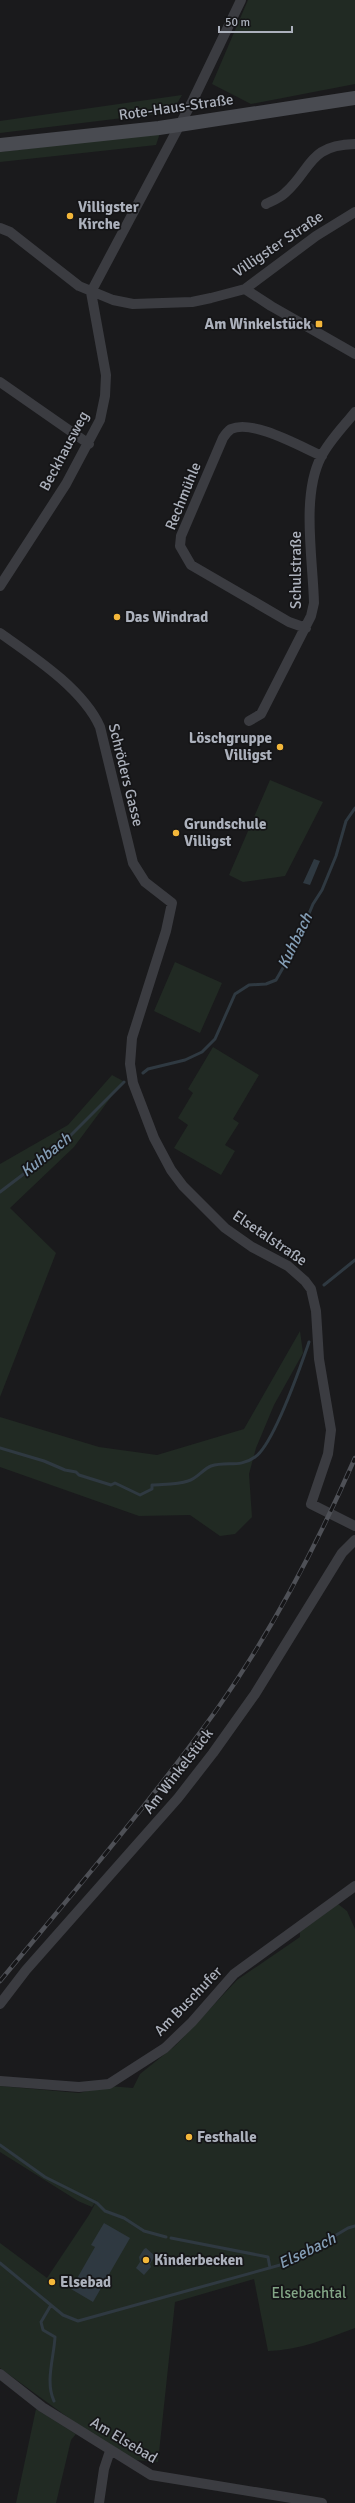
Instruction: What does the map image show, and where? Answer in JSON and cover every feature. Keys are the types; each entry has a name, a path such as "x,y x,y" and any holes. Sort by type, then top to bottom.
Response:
{"main road":[{"name":"Rote-Haus-Straße","path":"0,145 159,128 355,98"}],"street":[{"path":"91,292 193,100 241,0"},
{"path":"266,204 285,194 310,160 326,149 355,144"},
{"name":"Villigster Straße","path":"0,228 10,232 78,286 113,300 158,304 192,302 244,289 316,236 355,212"},
{"path":"244,289 355,354"},
{"name":"Beckhausweg","path":"0,586 66,484 89,444 100,420 105,396 106,375 91,292"},
{"path":"0,382 89,444"},
{"name":"Schulstraße","path":"249,721 261,714 306,628 314,603 310,507 312,486 322,456 355,412"},
{"name":"Rechmühle","path":"306,628 290,622 191,565 180,546 181,536 223,438 230,430 239,427 259,430 322,456"},
{"name":"Schröders Gasse","path":"0,633 76,694 94,714 100,728 133,863 145,882 172,903"},
{"name":"Elsetalstraße","path":"172,903 166,931 132,1038 130,1064 133,1083 154,1138 171,1170 183,1186 225,1228 252,1247 288,1266 300,1275 311,1289 316,1311 319,1359 331,1430 328,1454 314,1505 351,1524"},
{"name":"Am Winkelstück","path":"0,2004 26,1970 178,1798 213,1753 255,1694 342,1553 355,1540"},
{"name":"Am Buschufer","path":"0,2081 79,2087 108,2084 164,2048 192,2022 234,1974 355,1886"},
{"name":"Am Elsebad","path":"0,2374 42,2407 110,2451 151,2475 273,2499 322,2503"},
{"path":"99,2503 104,2469 110,2451"}],"green space":[{"path":"248,0 355,0 355,84 251,104 212,84"},
{"path":"182,95 172,112 0,133 0,121"},
{"path":"160,133 156,145 0,162 0,152"},
{"path":"270,780 323,802 285,876 243,882 229,875"},
{"path":"175,962 222,983 200,1033 154,1011"},
{"path":"213,1047 259,1075 233,1119 239,1123 225,1145 235,1151 221,1175 174,1148 188,1125 178,1118 193,1093 188,1089"},
{"path":"112,1075 123,1081 74,1147 10,1208 56,1253 0,1397 0,1164 68,1125"},
{"path":"300,1331 303,1353 274,1405 256,1448 249,1474 252,1517 235,1534 220,1536 190,1515 139,1516 0,1467 0,1417 99,1447 157,1455 244,1429"},
{"name":"Elsebachtal","path":"338,1904 347,1911 355,1929 355,2328 323,2340 291,2349 268,2351 254,2279 175,2302 158,2462 125,2459 0,2368 0,2243 47,2278 89,2215 97,2200 92,2207 78,2201 0,2152 0,2086 79,2093 109,2086 133,2088 140,2074 176,2045 237,1980 300,1937 300,1932"},
{"path":"36,2409 76,2434 71,2440 56,2503 16,2503"}],"shaded area":[{"path":"314,859 320,861 310,885 303,883"},
{"path":"104,2223 130,2238 93,2302 71,2289 95,2247 91,2245"},
{"name":"Kinderbecken","path":"146,2248 155,2256 150,2264 151,2267 144,2275 136,2268 140,2262 139,2257"}],"waterway":[{"name":"Kuhbach","path":"143,1073 148,1069 185,1060 202,1052 215,1039 235,994 249,985 266,984 276,980 296,945 313,904 322,890 336,856 346,821 355,808"},
{"name":"Kuhbach","path":"0,1192 58,1148 124,1082"},
{"path":"324,1285 355,1260"},
{"path":"0,1448 44,1461 65,1470 76,1472 79,1475 111,1485 115,1483 140,1495 152,1489 152,1485 179,1483 191,1480 211,1466 244,1462 255,1457 270,1437 286,1403 309,1342"},
{"name":"Elsebach","path":"0,2145 45,2177 97,2203 105,2211 124,2218 144,2231 166,2237"},
{"path":"0,2263 63,2315 78,2321 291,2262 348,2228 355,2226"},
{"name":"Elsebach","path":"171,2238 268,2257 270,2268"},
{"path":"51,2305 41,2322 43,2330 55,2337 50,2378 51,2394 54,2401"}],"railway":[{"path":"0,1981 137,1815 215,1712 255,1652 274,1620 325,1524 355,1458"}],"place":[{"name":"Villigster Kirche","path":"70,216"},
{"name":"Am Winkelstück","path":"319,324"},
{"name":"Das Windrad","path":"117,617"},
{"name":"Löschgruppe Villigst","path":"280,747"},
{"name":"Grundschule Villigst","path":"176,833"},
{"name":"Festhalle","path":"189,2137"},
{"name":"Kinderbecken","path":"146,2260"},
{"name":"Elsebad","path":"52,2282"}]}
